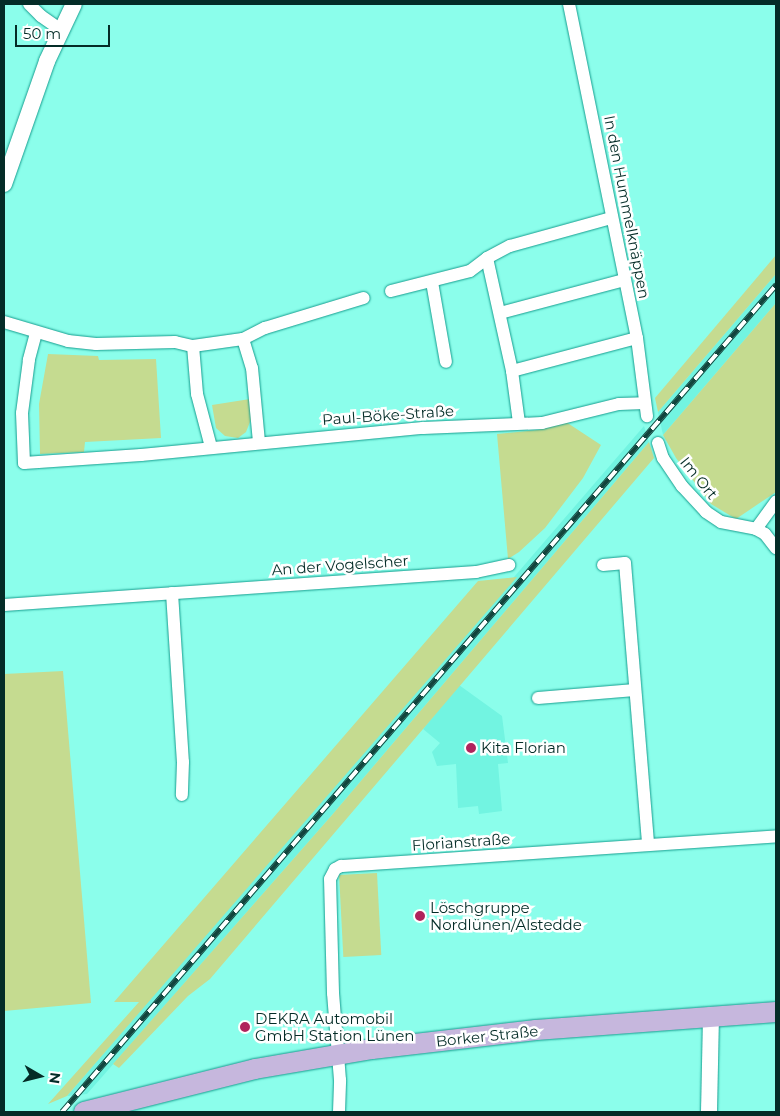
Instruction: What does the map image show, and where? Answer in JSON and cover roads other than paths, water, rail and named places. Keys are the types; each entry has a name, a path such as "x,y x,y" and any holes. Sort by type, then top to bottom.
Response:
{"main road":[{"name":"Borker Straße","path":"84,1112 255,1069 338,1054 526,1031 711,1015 776,1012"}],"street":[{"path":"29,4 41,16 61,30"},
{"path":"4,184 47,61 74,4"},
{"name":"In den Hummelknäppen","path":"570,4 611,218 637,338 647,416"},
{"path":"391,292 470,271 487,258 510,246 611,218"},
{"path":"487,258 512,372 519,423"},
{"path":"500,313 624,280"},
{"path":"432,282 446,362"},
{"path":"4,322 68,341 96,344 175,342 193,346 244,338 265,328 364,298"},
{"name":"Paul-Böke-Straße","path":"36,332 29,360 22,413 24,463 141,455 259,442 422,428 542,423 619,404 644,403"},
{"path":"244,338 252,368 259,442"},
{"path":"512,372 637,338"},
{"path":"193,346 197,394 211,447"},
{"name":"Im Ort","path":"658,443 663,458 682,486 706,512 721,522 765,534 776,548"},
{"path":"756,530 776,501"},
{"path":"603,565 624,563 648,844"},
{"name":"An der Vogelscher","path":"4,606 476,572 510,565"},
{"path":"172,593 183,752 182,795"},
{"path":"538,698 635,690"},
{"name":"Florianstraße","path":"338,1054 330,879 335,869 341,866 776,836"},
{"path":"710,1112 711,1015"},
{"path":"338,1054 339,1112"}],"railway":[{"path":"62,1112 776,285"}],"place":[{"name":"Kita Florian","path":"471,748"},
{"name":"Löschgruppe Nordlünen/Alstedde","path":"420,916"},
{"name":"DEKRA Automobil GmbH Station Lünen","path":"245,1027"}]}
